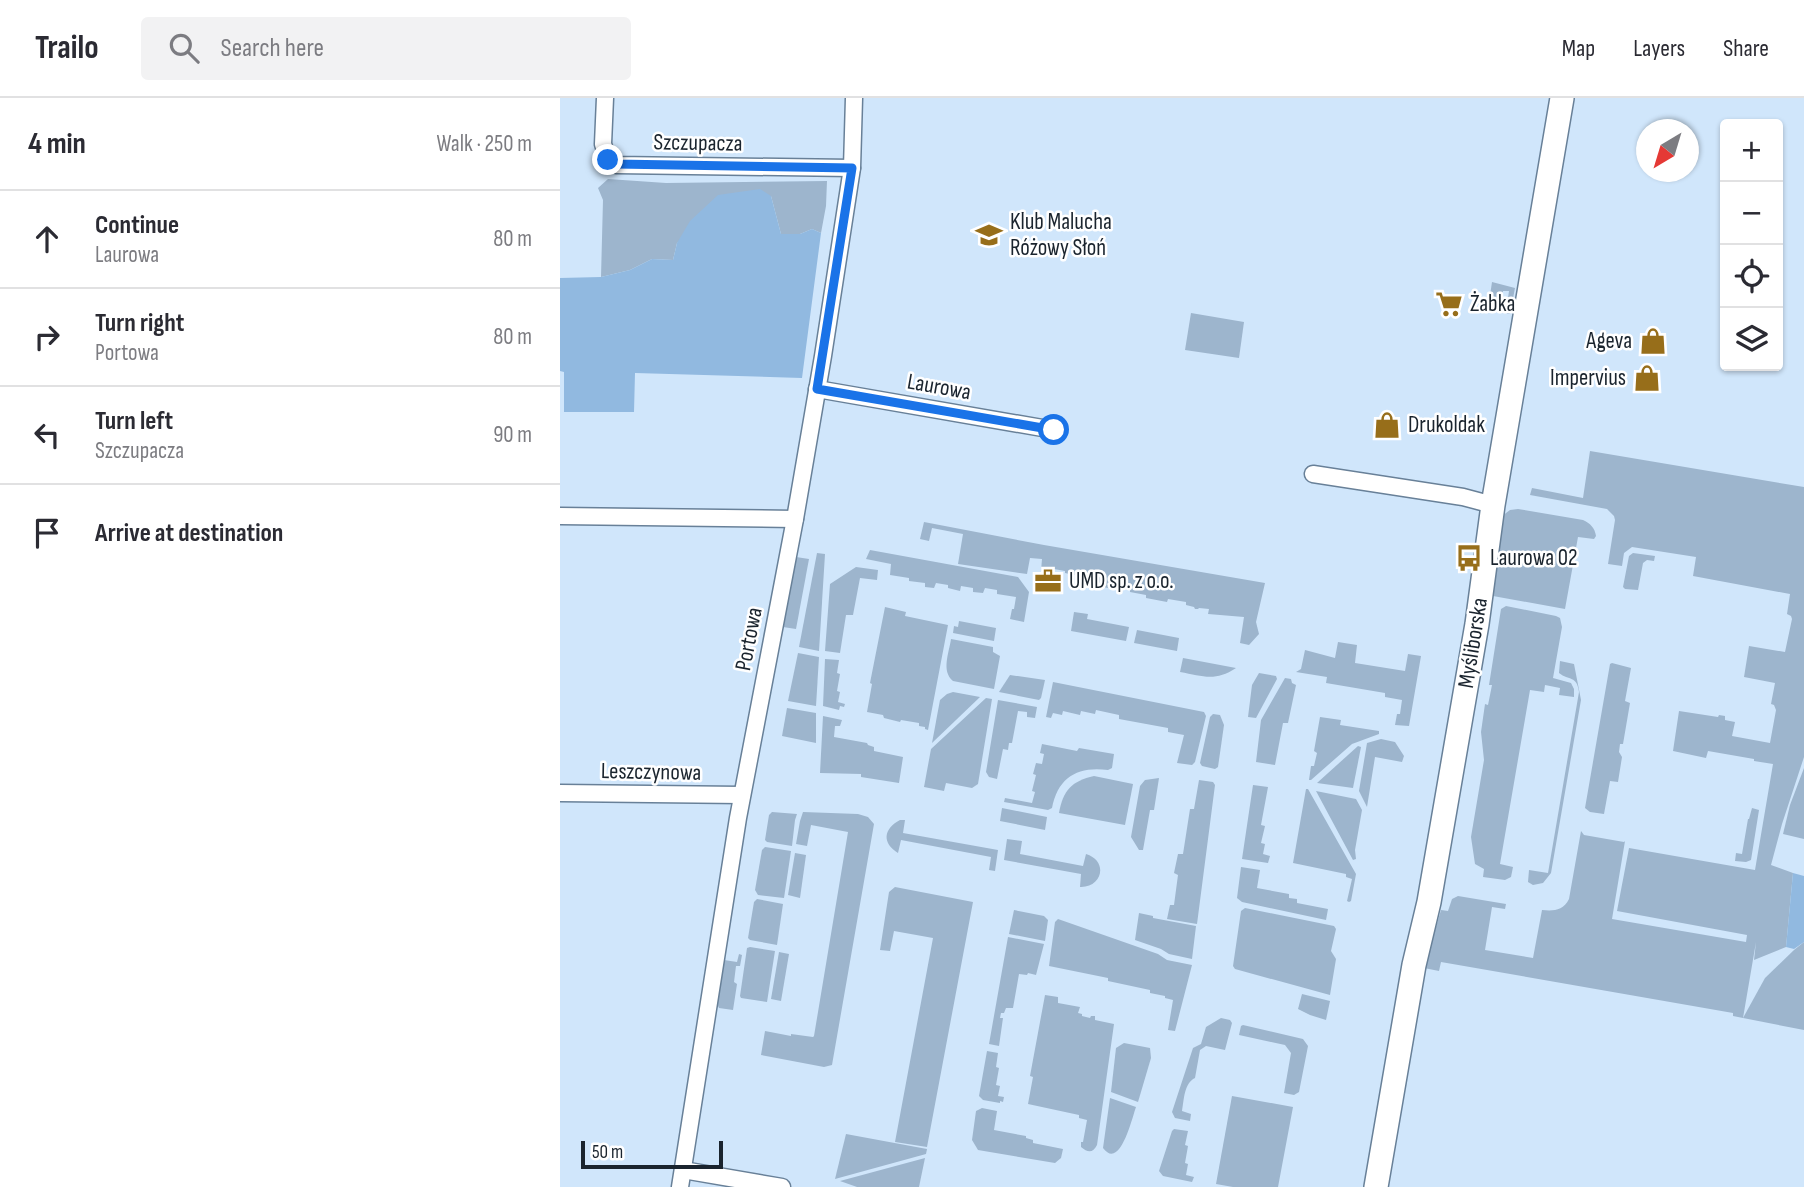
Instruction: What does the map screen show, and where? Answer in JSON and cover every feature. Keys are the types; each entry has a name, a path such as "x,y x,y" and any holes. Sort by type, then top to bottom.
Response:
{"street":[{"name":"Szczupacza","path":"605,98 603,144 608,160 616,164 852,168"},
{"name":"Portowa","path":"680,1187 742,795 817,389 852,168 854,98"},
{"name":"Myśliborska","path":"1376,1187 1474,643 1493,505 1562,98"},
{"name":"Laurowa","path":"817,389 1054,430"},
{"path":"1313,474 1493,505"},
{"path":"560,516 794,519"},
{"name":"Leszczynowa","path":"560,793 742,795"},
{"path":"683,1170 782,1187"}],"shaded area":[{"path":"608,179 666,183 827,181 821,233 812,229 800,234 781,234 771,196 677,243 673,260 652,259 630,270 601,277 603,200 598,188"},
{"path":"760,189 771,196 781,234 800,234 812,229 821,233 802,378 635,373 634,412 564,412 564,372 560,371 560,278 601,277 630,270 652,259 673,260 677,243 690,221 718,195"},
{"path":"1492,282 1515,288 1510,314 1506,313 1509,291 1503,291 1500,312 1488,309"},
{"path":"1191,313 1244,322 1239,358 1185,350"},
{"path":"1590,451 1804,487 1804,757 1771,865 1793,873 1786,947 1754,960 1756,942 1743,1018 1733,1016 1733,1013 1441,962 1439,971 1424,968 1441,910 1448,911 1452,899 1458,896 1506,904 1505,909 1492,907 1485,950 1533,958 1542,910 1561,908 1569,899 1581,831 1584,835 1625,841 1612,919 1746,942 1747,935 1617,911 1629,848 1755,870 1773,764 1708,751 1706,758 1673,751 1679,711 1725,716 1725,720 1735,722 1732,736 1770,743 1776,710 1771,704 1775,683 1744,677 1749,646 1785,652 1792,619 1787,614 1790,594 1693,576 1696,557 1632,547 1624,553 1622,566 1608,564 1615,520 1607,509 1530,495 1532,488 1583,498"},
{"path":"1510,510 1583,520 1595,531 1594,539 1578,537 1565,609 1493,596 1496,544 1502,516"},
{"path":"924,522 1265,583 1256,622 1259,634 1249,645 1240,643 1244,617 1208,614 1209,609 1195,609 1186,605 1186,602 1168,599 1167,602 1146,598 1146,595 1119,587 1118,590 1098,586 1098,582 1065,571 1041,571 1042,559 1030,558 1027,574 958,564 963,534 932,528 929,541 920,539"},
{"path":"870,550 1018,577 1029,592 1024,622 1010,619 1016,597 997,594 997,590 985,588 983,593 961,586 960,591 936,583 934,588 925,587 925,583 890,575 891,564 866,559"},
{"path":"817,553 825,554 819,651 799,647"},
{"path":"1633,553 1655,556 1654,561 1647,560 1643,563 1638,590 1623,587 1629,556"},
{"path":"796,557 809,559 796,629 783,627"},
{"path":"856,567 878,570 877,580 860,578 853,615 846,615 840,653 825,651 830,584"},
{"path":"1506,606 1560,618 1562,627 1553,678 1571,683 1574,697 1559,695 1560,688 1545,685 1544,692 1530,690 1500,864 1513,867 1511,877 1505,880 1483,877 1484,869 1475,864 1471,837 1484,760 1481,732 1485,704 1488,705 1492,685 1489,685 1501,609"},
{"path":"885,607 906,612 905,616 948,625 928,730 919,726 919,723 900,722 867,712"},
{"path":"1074,612 1088,614 1087,619 1129,627 1126,641 1071,631"},
{"path":"959,621 996,628 994,641 953,633 954,626 958,627"},
{"path":"1137,630 1179,638 1177,651 1134,643"},
{"path":"951,639 993,647 993,652 1000,656 994,689 953,681 949,677 947,662"},
{"path":"1338,642 1357,645 1355,663 1405,671 1408,654 1421,656 1409,726 1395,725 1402,700 1385,697 1385,693 1326,683 1327,677 1296,672 1301,669 1305,650 1335,658"},
{"path":"798,653 819,657 816,706 788,701"},
{"path":"1183,658 1236,668 1222,675 1209,677 1180,672"},
{"path":"825,659 839,660 838,702 845,704 844,707 840,706 839,710 823,706"},
{"path":"1560,661 1574,664 1581,700 1551,873 1543,883 1533,885 1528,882 1529,870 1548,873 1579,692 1574,681 1559,673"},
{"path":"1612,663 1631,668 1625,701 1630,703 1623,744 1620,744 1619,752 1622,757 1618,782 1610,781 1604,814 1590,812 1585,808"},
{"path":"1259,673 1276,676 1277,679 1256,718 1248,717 1252,685"},
{"path":"1010,675 1045,680 1041,698 1039,700 999,692"},
{"path":"1285,678 1291,679 1296,685 1288,723 1283,723 1275,765 1256,762 1261,720"},
{"path":"1053,682 1204,712 1206,716 1195,762 1192,765 1177,763 1184,735 1168,732 1168,728 1119,719 1119,715 1096,710 1095,714 1081,711 1080,715 1063,711 1062,715 1053,713 1051,718 1046,717"},
{"path":"953,692 980,697 932,743 940,700"},
{"path":"986,698 992,699 978,784 972,788 946,783 944,791 924,787 931,749"},
{"path":"998,700 1037,707 1035,718 1027,717 1027,712 1018,711 1012,743 1009,743 1008,750 1003,749 997,779 989,777 986,772"},
{"path":"787,708 816,713 816,743 782,736"},
{"path":"1213,714 1220,715 1224,725 1218,767 1215,769 1200,763 1210,717"},
{"path":"823,716 842,720 840,726 835,726 834,737 867,743 874,747 874,751 903,757 899,783 861,777 861,774 820,773"},
{"path":"1320,717 1341,720 1340,725 1379,731 1379,734 1352,744 1309,780 1317,753 1314,751"},
{"path":"1381,739 1395,742 1404,756 1402,762 1375,757 1367,807 1359,791 1367,743"},
{"path":"1042,744 1077,751 1079,748 1114,754 1112,768 1087,770 1071,776 1059,788 1052,808 1048,810 1004,802 1005,798 1032,803 1036,775 1033,774 1036,763 1042,764"},
{"path":"1358,746 1361,747 1353,788 1317,783"},
{"path":"1804,768 1804,839 1783,834 1790,805"},
{"path":"1094,776 1133,784 1125,825 1059,813 1063,798 1070,788"},
{"path":"1159,778 1143,850 1139,850 1131,837 1140,786 1145,780"},
{"path":"1199,780 1213,782 1215,785 1197,924 1167,919 1170,905 1174,905 1178,875 1174,873 1178,854 1183,854 1190,809 1194,809"},
{"path":"1253,785 1268,787 1261,825 1265,826 1261,843 1265,844 1263,854 1270,856 1268,863 1242,859"},
{"path":"1306,789 1356,874 1349,902 1347,901 1352,879 1346,877 1346,874 1293,863"},
{"path":"1316,791 1356,799 1362,810 1356,859 1353,860"},
{"path":"1002,808 1047,817 1045,830 1000,821"},
{"path":"1752,808 1759,810 1751,860 1735,861 1736,853 1742,854"},
{"path":"772,812 797,814 792,846 765,840 769,815"},
{"path":"803,812 858,814 868,817 874,824 832,1065 824,1067 761,1055 765,1031 791,1036 814,1036 848,832 811,825 807,846 796,844"},
{"path":"900,820 905,820 903,833 998,850 995,871 989,870 991,857 901,840 898,853 889,845 887,836 890,828"},
{"path":"1007,839 1022,841 1020,854 1083,866 1086,854 1093,857 1100,868 1098,879 1088,886 1080,887 1081,874 1004,860"},
{"path":"765,847 791,851 784,898 758,895 755,890 762,850"},
{"path":"795,853 806,855 800,898 788,895"},
{"path":"1241,867 1260,870 1257,888 1289,894 1289,898 1297,899 1297,903 1328,909 1326,920 1242,902 1237,898"},
{"path":"1793,873 1804,876 1804,942 1794,949 1786,947"},
{"path":"895,887 973,902 927,1147 895,1142 933,938 894,931 890,951 880,950 889,892"},
{"path":"757,899 783,904 777,945 748,938 754,902"},
{"path":"1245,908 1334,926 1336,929 1331,951 1336,959 1330,995 1235,969 1233,966 1241,911"},
{"path":"1014,910 1044,916 1048,920 1045,941 1009,934"},
{"path":"1139,913 1196,926 1192,959 1169,954 1135,940"},
{"path":"1058,919 1158,954 1167,960 1192,965 1175,1031 1168,1030 1173,1000 1150,993 1150,990 1108,981 1108,978 1049,966 1055,922"},
{"path":"1008,937 1044,944 1036,975 1019,974 1013,1008 1006,1008 1004,1013 1001,1013 1000,1018 1003,1018 999,1046 989,1044"},
{"path":"1804,942 1804,1030 1743,1018 1765,978"},
{"path":"747,948 775,951 767,1002 740,996"},
{"path":"779,952 789,954 781,1001 771,999"},
{"path":"739,954 742,955 740,966 736,966 734,982 737,984 733,1010 719,1008 717,1004 724,960 737,962"},
{"path":"1302,994 1330,1001 1326,1020 1298,1009"},
{"path":"1045,995 1058,997 1058,1003 1080,1007 1078,1013 1082,1016 1095,1016 1095,1020 1114,1024 1097,1145 1092,1151 1081,1147 1087,1120 1079,1118 1079,1115 1028,1104 1033,1077 1030,1076"},
{"path":"1221,1018 1232,1023 1225,1050 1206,1046 1200,1050 1195,1078 1187,1088 1182,1111 1191,1114 1190,1121 1175,1118 1172,1112 1193,1048 1201,1044 1206,1027"},
{"path":"1243,1025 1303,1039 1308,1046 1299,1092 1294,1095 1284,1093 1291,1053 1285,1045 1239,1035"},
{"path":"1124,1043 1150,1048 1151,1058 1138,1102 1111,1092 1116,1048"},
{"path":"987,1051 998,1053 996,1085 1000,1086 998,1096 1004,1097 1000,1103 983,1100 979,1096"},
{"path":"1232,1096 1293,1107 1278,1187 1233,1187 1216,1184"},
{"path":"1110,1098 1136,1107 1124,1140 1115,1153 1109,1153 1103,1148"},
{"path":"982,1108 997,1111 994,1130 1026,1136 1033,1140 1033,1143 1063,1149 1061,1158 1055,1163 978,1150 972,1140 976,1111"},
{"path":"1174,1129 1188,1131 1185,1163 1188,1164 1186,1175 1194,1177 1192,1182 1163,1176 1159,1171"},
{"path":"846,1134 927,1149 926,1154 835,1179"},
{"path":"925,1158 919,1187 857,1187 840,1181"}],"place":[{"name":"Klub Malucha Różowy Słoń","path":"989,235"},
{"name":"Żabka","path":"1449,304"},
{"name":"Ageva","path":"1653,341"},
{"name":"Impervius","path":"1647,378"},
{"name":"Drukoldak","path":"1387,425"},
{"name":"Laurowa 02","path":"1469,558"},
{"name":"UMD sp. z o.o.","path":"1048,581"}],"route":[{"path":"608,160 616,164 852,168 817,389 1054,430"}]}
